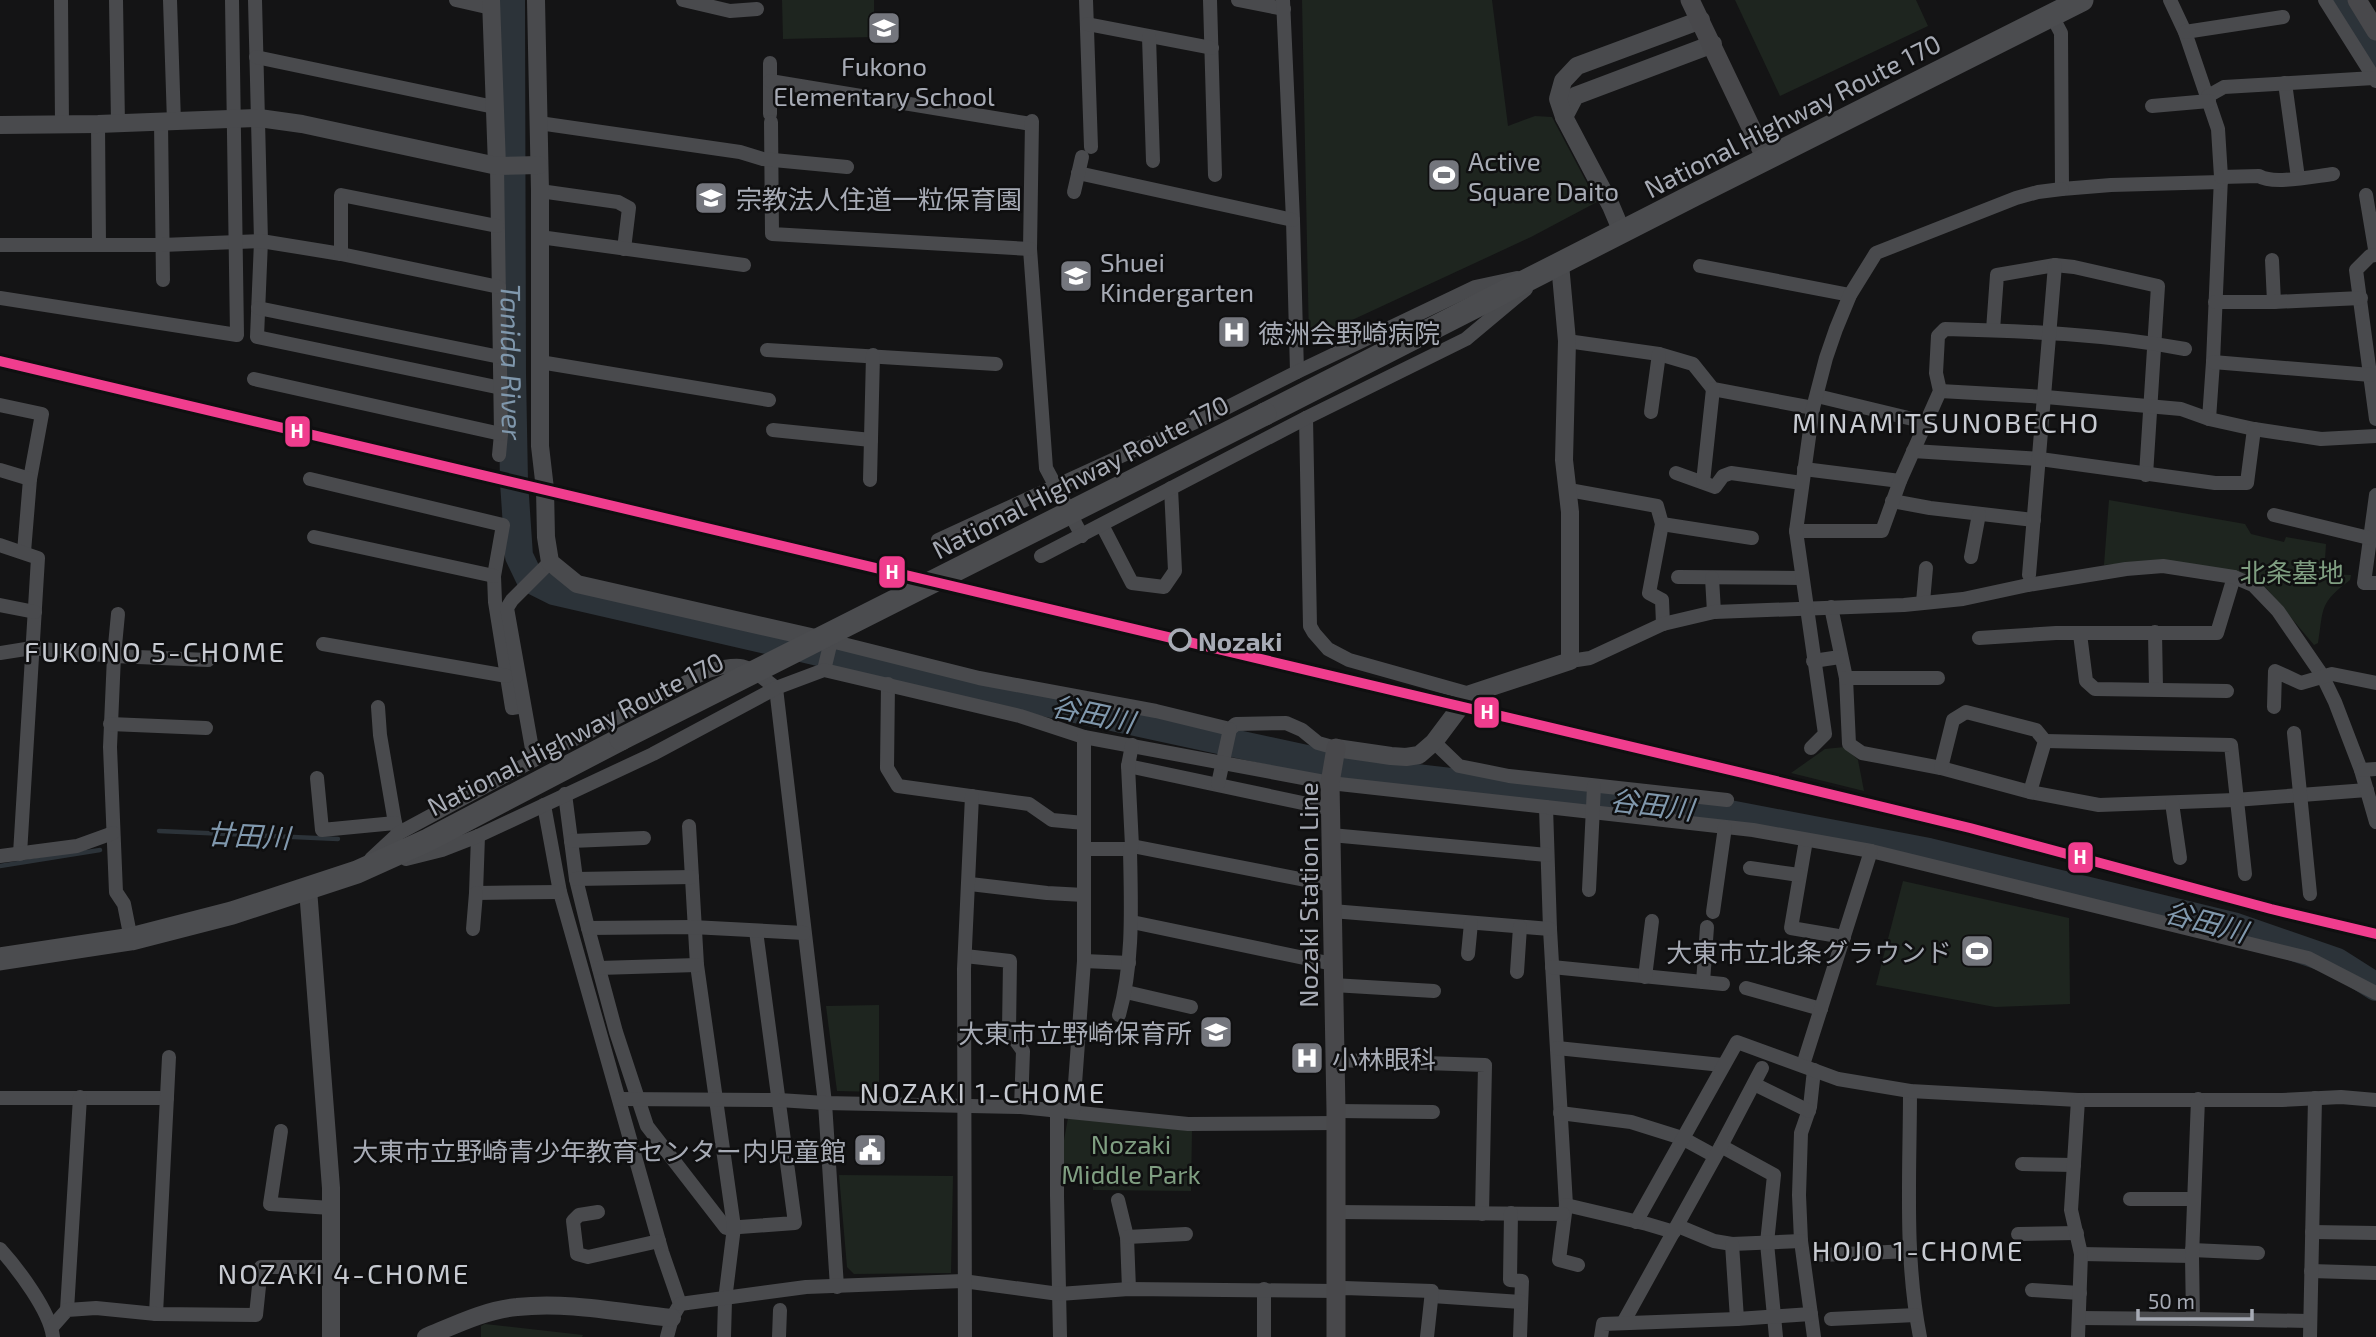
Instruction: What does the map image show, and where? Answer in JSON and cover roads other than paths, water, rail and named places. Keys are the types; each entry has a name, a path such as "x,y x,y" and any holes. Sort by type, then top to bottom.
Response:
{"highway":[{"name":"National Highway Route 170","path":"0,959 131,939 232,913 358,872 428,840 621,739 2067,6"}],"main road":[{"path":"1690,0 1766,159"},
{"path":"2357,0 2376,32"},
{"name":"Nozaki Station Line","path":"1336,752 1331,780 1336,1337"}],"street":[{"path":"61,0 62,124"},
{"path":"116,0 118,124"},
{"path":"163,279 170,0"},
{"path":"0,298 237,335 232,0"},
{"path":"255,0 261,241 257,337 501,388"},
{"path":"456,0 491,4 501,388 499,455"},
{"path":"536,0 540,191 540,446 550,562 577,584 831,641 979,678 1156,711 1230,732"},
{"path":"683,0 730,10 757,9"},
{"path":"1074,192 1086,152 1086,0"},
{"path":"1210,0 1215,175"},
{"path":"1238,0 1283,5 1297,372"},
{"path":"2170,0 2185,32 2218,129 2221,179 2209,419"},
{"path":"2325,0 2375,80"},
{"path":"2062,189 2061,33 2067,6"},
{"path":"2185,32 2283,17"},
{"path":"1622,232 1564,117 1558,99 1563,80 1577,66 1701,20"},
{"path":"1087,24 1212,48"},
{"path":"1149,37 1153,161"},
{"path":"1564,117 1575,96 1713,44"},
{"path":"256,57 494,107"},
{"path":"770,63 770,118 764,158 772,234 1030,249"},
{"path":"2152,106 2208,98 2224,87 2375,80"},
{"path":"770,81 1031,122 1030,249 1046,468 1082,536"},
{"path":"2285,83 2298,178"},
{"path":"0,125 118,124 259,118 497,166 538,165"},
{"path":"539,123 740,152 764,158 847,167"},
{"path":"98,124 99,245"},
{"path":"1079,173 1293,220"},
{"path":"1811,748 1825,734 1796,531 1803,476 1815,402 1826,358 1850,295 1876,253 2038,192 2111,185 2259,176 2264,179 2298,178 2333,174"},
{"path":"540,191 618,202 629,208 624,249"},
{"path":"341,254 341,195 497,226"},
{"path":"2366,195 2376,255 2370,256 2356,270 2372,346 2371,375 2376,419"},
{"path":"540,237 744,265"},
{"path":"0,245 163,245 261,241 341,254 499,287"},
{"path":"2272,260 2274,302"},
{"path":"1700,265 1850,295"},
{"path":"1993,330 1997,275 2055,265 2158,286 2146,474"},
{"path":"2029,575 2055,265"},
{"path":"938,540 1227,408 1475,287 1555,267"},
{"path":"1555,267 1567,341 1564,460 1569,490 1570,661"},
{"path":"1041,556 1306,418 1466,339 1555,267"},
{"path":"2216,302 2361,298"},
{"path":"258,308 500,357"},
{"path":"1796,531 1882,531 1900,481 1940,391 1936,373 1938,336 1945,329 2050,332 2185,349"},
{"path":"1567,341 1659,354 1693,364 1713,388 1815,402 1925,422"},
{"path":"767,350 996,364"},
{"path":"1651,412 1659,354"},
{"path":"870,480 873,355"},
{"path":"540,362 769,400"},
{"path":"2213,362 2371,375"},
{"path":"254,379 501,434"},
{"path":"1703,482 1713,388"},
{"path":"1940,391 2181,409 2209,419 2254,429 2320,439 2376,436"},
{"path":"0,405 42,414 30,479 24,552"},
{"path":"1306,418 1310,626 1328,649 1349,660 1470,694 1570,661 1590,658 1663,624 1714,612 1963,599 2028,585 2126,569 2164,566 2234,577 2253,585 2278,611 2322,675 2361,770 2376,822"},
{"path":"1913,451 2040,459 2216,484 2247,483 2254,429"},
{"path":"773,430 871,440"},
{"path":"0,470 30,479"},
{"path":"1676,473 1715,487 1723,476 1731,473 1900,481"},
{"path":"310,479 503,525 494,576 495,602 512,708 524,706"},
{"path":"1102,525 1132,583 1164,587 1175,571 1171,488"},
{"path":"1569,490 1657,506 1662,523 1648,593 1662,600 1663,624"},
{"path":"2376,495 2364,583 2376,583"},
{"path":"1892,501 2034,520"},
{"path":"1971,557 1979,514"},
{"path":"2274,515 2369,538"},
{"path":"1662,523 1752,538"},
{"path":"314,537 494,576"},
{"path":"0,545 38,558 20,854"},
{"path":"534,760 507,608 550,562"},
{"path":"1923,602 1926,568"},
{"path":"1678,577 1801,578"},
{"path":"1979,638 2056,633 2217,633 2234,577"},
{"path":"1712,578 1714,612"},
{"path":"0,605 35,612"},
{"path":"1831,607 1846,678 1849,744 1862,753 1941,768 2030,792 2099,806 2235,800 2367,790"},
{"path":"118,614 110,724 113,833 116,892 124,905 131,939"},
{"path":"2155,632 2156,688"},
{"path":"2080,634 2086,681 2095,689 2227,691"},
{"path":"824,670 831,641"},
{"path":"323,645 507,676"},
{"path":"0,653 32,648 114,656 208,660"},
{"path":"1813,661 1840,657"},
{"path":"358,872 397,828 708,671 731,665 748,668 776,688 825,1103 836,1287"},
{"path":"358,872 442,850 478,836 653,754 776,688 824,670 1020,716 1084,737 1224,757 1331,780 1724,827 1871,851 2308,958 2376,993"},
{"path":"2274,707 2275,671 2301,683 2332,674 2376,683"},
{"path":"1846,678 1938,678"},
{"path":"888,684 887,768 898,786 1029,804 1052,820 1062,823 1084,822"},
{"path":"1218,784 1230,732 1236,724 1286,723 1336,752 1406,757 1419,755 1434,742 1470,694"},
{"path":"378,707 380,734 397,828"},
{"path":"1941,768 1953,720 1966,712 2036,730 2045,741 2231,745 2245,874"},
{"path":"110,724 206,728"},
{"path":"2294,733 2310,894"},
{"path":"1073,1111 1084,961 1084,737"},
{"path":"2030,792 2045,741"},
{"path":"1434,742 1459,766 1509,776 1727,800"},
{"path":"1119,1015 1126,992 1132,922 1128,766 1132,745"},
{"path":"1128,766 1331,808"},
{"path":"2361,770 2376,769"},
{"path":"317,778 322,830 397,828"},
{"path":"1589,890 1594,786"},
{"path":"565,794 576,879 588,928 647,1126 726,1227 795,1223 756,931"},
{"path":"965,1337 965,956 972,796"},
{"path":"2172,803 2180,858"},
{"path":"544,805 560,892 620,1099 676,1311 667,1337"},
{"path":"1546,807 1549,929 1565,1209 1559,1260 1578,1265"},
{"path":"689,826 697,965 734,1227 725,1300 724,1337"},
{"path":"1713,912 1724,827"},
{"path":"0,856 77,846 113,833"},
{"path":"1331,835 1548,855"},
{"path":"473,929 478,836"},
{"path":"571,841 644,838"},
{"path":"1805,846 1791,928 1844,937"},
{"path":"1084,849 1131,848 1331,885"},
{"path":"1814,1337 1801,1241 1799,1195 1801,1133 1809,1111 1808,1068 1821,1009 1871,851"},
{"path":"1749,868 1799,875"},
{"path":"576,879 692,877"},
{"path":"970,884 1084,895"},
{"path":"308,889 331,1208 331,1337"},
{"path":"476,893 560,892"},
{"path":"1332,911 1549,929"},
{"path":"1646,977 1651,921"},
{"path":"1132,922 1333,964"},
{"path":"1468,954 1471,923"},
{"path":"1517,972 1520,927"},
{"path":"1703,982 1707,927"},
{"path":"588,928 695,928 804,933"},
{"path":"965,956 1010,961 1009,1031 1023,1051 1021,1107"},
{"path":"1084,961 1129,963"},
{"path":"599,968 697,965"},
{"path":"1552,967 1723,984"},
{"path":"1333,985 1434,991"},
{"path":"1746,988 1821,1009"},
{"path":"1126,992 1191,1007"},
{"path":"1636,1222 1737,1042 1838,1079 1910,1091 2078,1100 2341,1097 2376,1100"},
{"path":"1557,1048 1722,1065"},
{"path":"156,1314 169,1057"},
{"path":"1335,1060 1485,1065 1482,1214"},
{"path":"1623,1323 1762,1068"},
{"path":"1754,1084 1809,1111"},
{"path":"1910,1091 1910,1251 1920,1337"},
{"path":"52,1332 67,1310 80,1097"},
{"path":"0,1098 167,1098"},
{"path":"2310,1337 2315,1098"},
{"path":"620,1099 779,1100 1021,1107 1188,1124 1433,1112"},
{"path":"2193,1319 2192,1253 2198,1099"},
{"path":"2078,1100 2071,1210 2081,1254 2078,1337"},
{"path":"1057,1110 1060,1337"},
{"path":"1560,1114 1631,1122 1718,1151 1774,1175 1767,1243 1776,1337"},
{"path":"281,1130 270,1204 331,1208"},
{"path":"2022,1164 2074,1165"},
{"path":"2130,1199 2194,1199"},
{"path":"1118,1200 1128,1237 1129,1289"},
{"path":"1336,1212 1482,1214 1565,1209 1676,1229 1732,1244 1801,1241"},
{"path":"598,1212 579,1215 573,1221 577,1254 588,1257 659,1241"},
{"path":"1511,1213 1510,1280 1522,1281 1520,1337"},
{"path":"2312,1232 2376,1233"},
{"path":"2018,1234 2077,1233"},
{"path":"1128,1237 1186,1234"},
{"path":"1732,1244 1737,1319"},
{"path":"0,1250 46,1312 52,1332"},
{"path":"1822,1255 1910,1251"},
{"path":"2081,1254 2258,1253"},
{"path":"67,1310 96,1308 156,1314 256,1315 261,1267 332,1267"},
{"path":"2311,1271 2376,1273"},
{"path":"440,1335 473,1317 517,1307 565,1306 676,1311 807,1287 963,1281 1059,1294 1129,1289 1336,1291 1344,1288 1432,1291 1427,1337"},
{"path":"1264,1289 1265,1337"},
{"path":"2032,1290 2080,1293"},
{"path":"1432,1296 1521,1302"},
{"path":"779,1337 780,1310"},
{"path":"1601,1337 1603,1324 1811,1314"},
{"path":"1831,1319 1916,1315"},
{"path":"2079,1318 2309,1321"}],"waterway":[{"name":"谷田川","path":"511,0 514,482 519,556 530,579 554,591 914,674 1348,768 1724,813 1929,852 2233,926 2337,962 2376,987"},
{"path":"2340,0 2376,60"},
{"name":"廿田川","path":"159,831 338,839"},
{"name":"廿田川","path":"0,866 100,850"}],"place":[{"name":"Fukono Elementary School","path":"884,28"},
{"name":"Active Square Daito","path":"1444,175"},
{"name":"宗教法人住道一粒保育園","path":"711,198"},
{"name":"Shuei Kindergarten","path":"1076,276"},
{"name":"徳洲会野崎病院","path":"1234,332"},
{"name":"Nozaki","path":"1180,640"},
{"name":"大東市立北条グラウンド","path":"1977,951"},
{"name":"大東市立野崎保育所","path":"1216,1032"},
{"name":"小林眼科","path":"1307,1058"},
{"name":"大東市立野崎青少年教育センター内児童館","path":"870,1150"}],"district":[{"name":"MINAMITSUNOBECHO","path":"1946,422"},
{"name":"FUKONO 5-CHOME","path":"155,651"},
{"name":"NOZAKI 1-CHOME","path":"983,1092"},
{"name":"HOJO 1-CHOME","path":"1918,1250"},
{"name":"NOZAKI 4-CHOME","path":"344,1273"}],"water label":[{"name":"Tanida River","path":"513,363"}],"park label":[{"name":"北条墓地","path":"2292,571"},
{"name":"Nozaki Middle Park","path":"1131,1158"}]}
